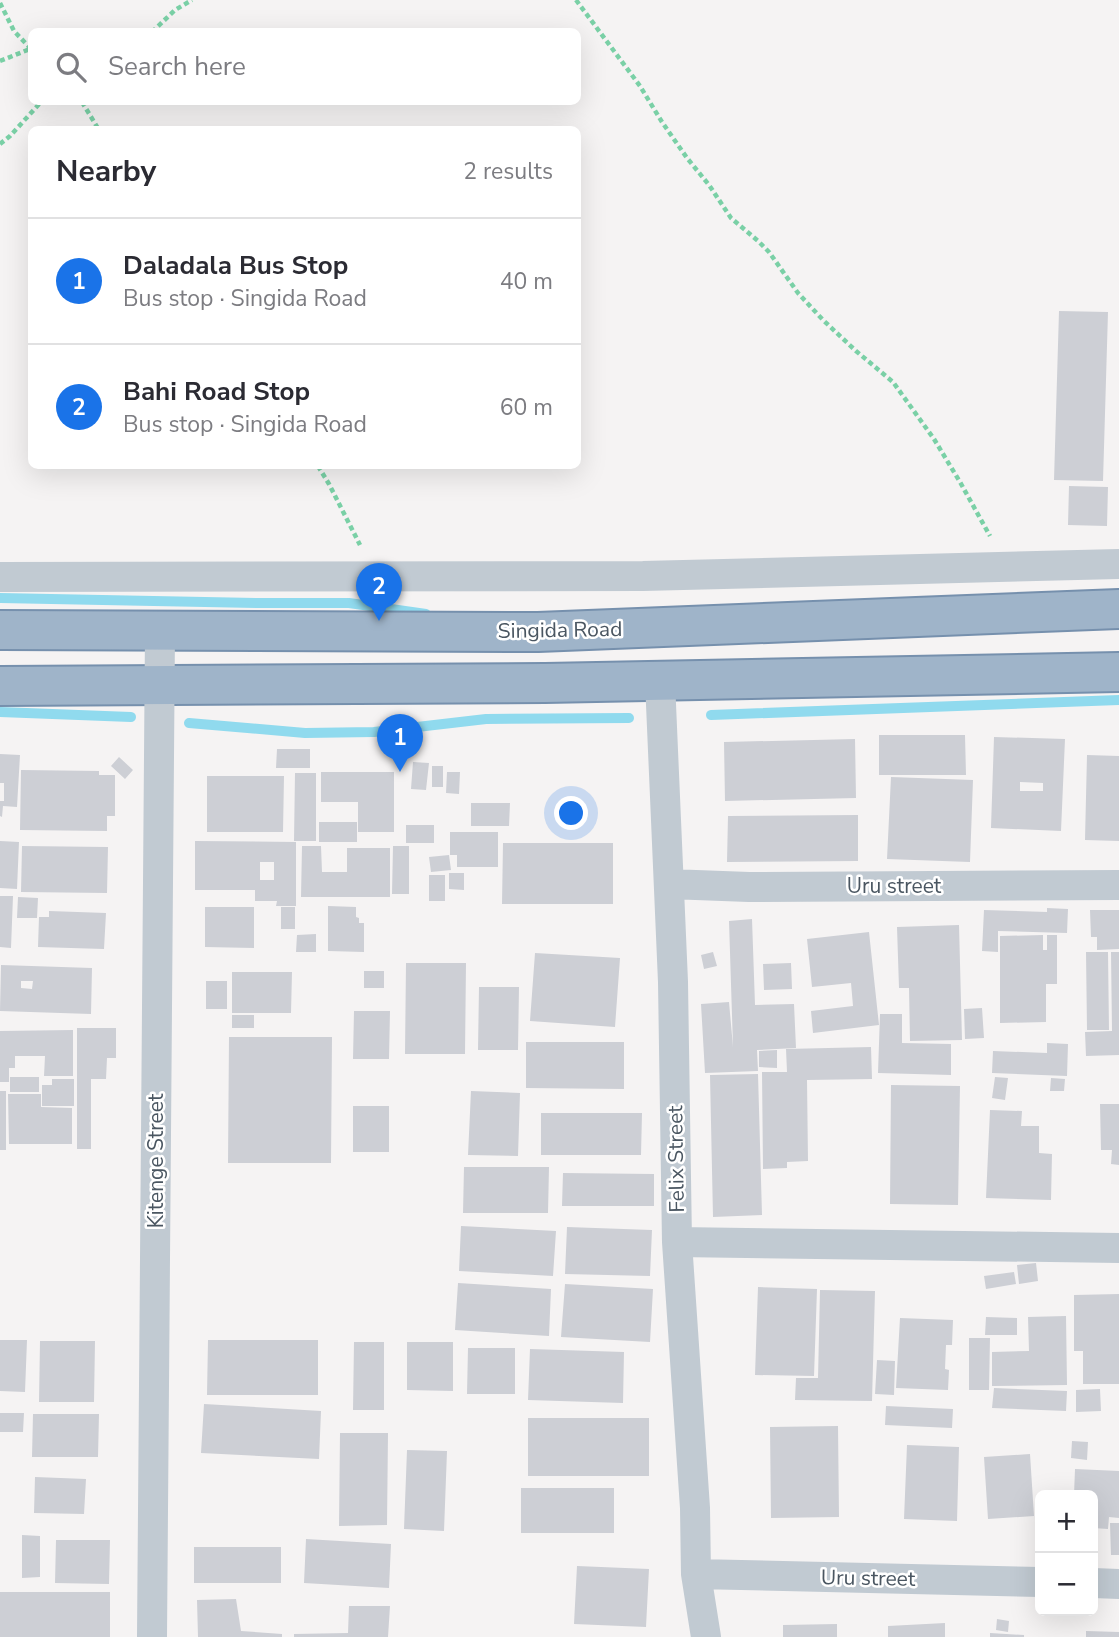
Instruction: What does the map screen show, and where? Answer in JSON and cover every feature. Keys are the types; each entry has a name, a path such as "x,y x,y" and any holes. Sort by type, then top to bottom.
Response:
{"highway":[{"name":"Singida Road","path":"0,630 538,632 1119,609"},
{"path":"0,686 531,683 1119,672"}],"street":[{"path":"0,576 643,576 1119,564"},
{"name":"Kitenge Street","path":"152,1637 160,631"},
{"name":"Felix Street","path":"660,681 673,982 677,1242 695,1508 696,1574 706,1637"},
{"name":"Uru street","path":"669,884 749,887 1119,885"},
{"path":"677,1242 1119,1248"},
{"name":"Uru street","path":"696,1574 1035,1582"},
{"path":"1098,1583 1119,1584"}],"path":[{"path":"156,28 175,10 192,0"},
{"path":"576,0 640,86 662,122 731,218 769,252 798,293 823,320 893,382 908,401 960,482 1006,566"},
{"path":"0,3 14,31 28,46"},
{"path":"0,61 28,50"},
{"path":"0,144 38,105"},
{"path":"84,105 97,126"},
{"path":"320,469 376,577"}],"building":[{"path":"1059,311 1108,312 1103,481 1054,480"},
{"path":"1069,486 1108,487 1107,526 1068,525"},
{"path":"879,735 965,735 966,775 879,775"},
{"path":"994,737 1065,739 1061,831 991,828","holes":["1020,782 1043,783 1043,791 1020,791"]},
{"path":"855,739 856,798 725,801 724,742"},
{"path":"277,749 310,749 310,768 276,768"},
{"path":"0,754 20,755 17,807 3,806 2,817 0,801 4,801 4,783 0,783"},
{"path":"1087,755 1119,756 1119,841 1085,840"},
{"path":"119,757 133,770 125,779 111,766"},
{"path":"413,762 429,763 426,790 411,789"},
{"path":"432,766 443,766 443,787 432,787"},
{"path":"21,770 99,771 99,775 115,775 115,816 107,816 107,831 20,830"},
{"path":"321,772 394,772 394,832 358,832 358,802 321,802"},
{"path":"447,772 460,772 459,794 446,793"},
{"path":"295,773 316,773 316,841 294,841"},
{"path":"207,776 284,776 283,832 207,832"},
{"path":"891,777 973,780 970,862 887,859"},
{"path":"471,803 510,803 509,826 471,826"},
{"path":"858,815 858,861 727,862 728,816"},
{"path":"319,822 357,822 357,842 319,842"},
{"path":"406,825 434,825 434,843 406,843"},
{"path":"450,832 498,832 498,867 457,867 457,855 450,855"},
{"path":"0,841 19,842 17,889 0,888"},
{"path":"195,841 296,842 296,906 276,906 277,901 255,901 255,890 195,890","holes":["260,862 274,862 274,880 260,880"]},
{"path":"503,843 613,843 613,904 502,904"},
{"path":"22,846 108,847 107,893 21,892"},
{"path":"302,846 321,846 322,872 347,872 347,848 390,848 390,897 301,897"},
{"path":"393,846 409,846 409,894 392,894"},
{"path":"449,855 451,870 431,872 429,857"},
{"path":"449,873 464,873 464,890 449,889"},
{"path":"429,875 445,875 445,901 429,901"},
{"path":"0,896 13,896 11,948 0,947"},
{"path":"18,897 38,898 37,918 17,918"},
{"path":"328,906 356,907 359,923 364,923 364,952 328,951"},
{"path":"205,907 254,907 254,948 205,947"},
{"path":"281,907 295,907 295,929 281,929"},
{"path":"1047,908 1068,909 1067,933 998,931 998,952 982,951 984,910 1047,912"},
{"path":"1090,910 1119,910 1119,949 1097,950 1097,937 1091,937"},
{"path":"49,911 106,913 104,949 38,947 39,917 49,917"},
{"path":"752,919 755,1005 794,1004 796,1048 757,1050 758,1071 705,1073 701,1004 729,1002 733,1047 729,921"},
{"path":"959,925 962,1040 910,1041 909,988 899,988 897,927"},
{"path":"869,932 879,1025 813,1033 811,1011 853,1006 851,983 812,987 807,939"},
{"path":"316,934 316,952 296,952 297,935"},
{"path":"1043,935 1043,950 1047,950 1047,935 1057,935 1057,984 1046,984 1046,1022 1000,1023 1000,936"},
{"path":"713,952 717,966 704,969 701,955"},
{"path":"1086,952 1108,952 1109,1030 1087,1030"},
{"path":"1111,952 1119,952 1119,1055 1086,1056 1085,1032 1112,1031"},
{"path":"535,953 620,958 615,1027 530,1021"},
{"path":"406,963 466,963 465,1054 405,1054"},
{"path":"791,963 792,989 764,990 763,964"},
{"path":"1,965 92,968 91,1014 0,1011","holes":["21,981 33,981 32,989 21,988"]},
{"path":"364,971 384,971 384,988 364,988"},
{"path":"232,972 292,972 291,1013 232,1013"},
{"path":"206,981 227,981 227,1009 206,1009"},
{"path":"479,987 519,987 518,1050 478,1050"},
{"path":"982,1008 984,1038 965,1039 964,1009"},
{"path":"354,1011 390,1011 389,1059 353,1059"},
{"path":"880,1014 902,1014 902,1043 951,1044 951,1075 878,1073"},
{"path":"232,1015 254,1015 254,1028 232,1028"},
{"path":"77,1028 116,1028 116,1058 107,1058 106,1079 91,1079 91,1149 77,1149"},
{"path":"73,1030 73,1076 44,1076 45,1056 15,1056 15,1068 9,1068 9,1082 0,1082 0,1031"},
{"path":"229,1037 332,1037 331,1163 228,1163"},
{"path":"526,1042 624,1042 624,1089 526,1088"},
{"path":"1047,1043 1068,1044 1067,1076 992,1073 993,1051 1047,1053"},
{"path":"871,1047 872,1079 807,1080 808,1161 787,1162 787,1168 763,1169 762,1072 787,1072 786,1049"},
{"path":"777,1050 777,1068 759,1067 759,1051"},
{"path":"758,1074 762,1215 713,1217 710,1075"},
{"path":"10,1077 39,1077 39,1092 10,1092"},
{"path":"995,1077 1008,1078 1005,1100 992,1098"},
{"path":"1051,1078 1065,1079 1064,1091 1050,1091"},
{"path":"52,1079 74,1079 74,1106 42,1106 42,1085 52,1085"},
{"path":"891,1085 960,1086 958,1205 890,1204"},
{"path":"0,1091 6,1091 6,1150 0,1150"},
{"path":"471,1091 520,1093 518,1156 468,1155"},
{"path":"8,1094 41,1094 41,1107 72,1108 72,1144 9,1144"},
{"path":"1100,1104 1119,1104 1119,1165 1111,1164 1112,1150 1101,1150"},
{"path":"353,1106 389,1106 389,1152 353,1152"},
{"path":"990,1110 1022,1111 1021,1126 1039,1126 1039,1153 1052,1154 1051,1200 986,1198"},
{"path":"541,1113 642,1113 641,1155 541,1155"},
{"path":"464,1167 549,1167 548,1213 463,1213"},
{"path":"563,1173 654,1174 654,1206 562,1206"},
{"path":"461,1226 556,1231 553,1276 459,1271"},
{"path":"567,1227 652,1230 650,1276 565,1274"},
{"path":"1036,1263 1038,1281 1019,1284 1017,1265"},
{"path":"1014,1272 1016,1284 986,1289 984,1276"},
{"path":"458,1283 551,1289 549,1336 455,1330"},
{"path":"565,1284 653,1289 650,1342 561,1337"},
{"path":"758,1287 817,1289 814,1376 755,1375"},
{"path":"820,1290 875,1291 872,1401 795,1400 796,1378 818,1378"},
{"path":"1119,1294 1119,1384 1083,1384 1083,1351 1074,1351 1074,1295"},
{"path":"1066,1316 1067,1385 992,1386 992,1352 1029,1351 1028,1317"},
{"path":"986,1317 1017,1318 1017,1335 985,1335"},
{"path":"900,1318 953,1320 952,1345 946,1345 948,1390 896,1388"},
{"path":"969,1338 990,1338 989,1390 969,1390"},
{"path":"0,1340 27,1340 25,1392 0,1391"},
{"path":"208,1340 318,1340 318,1395 207,1395"},
{"path":"40,1341 95,1341 94,1402 39,1402"},
{"path":"354,1342 384,1342 384,1410 353,1410"},
{"path":"407,1342 453,1342 453,1391 407,1390"},
{"path":"468,1348 515,1348 515,1394 467,1394"},
{"path":"530,1349 624,1352 623,1403 528,1400"},
{"path":"877,1360 895,1361 894,1395 875,1394"},
{"path":"994,1388 1067,1391 1066,1411 992,1408"},
{"path":"1100,1389 1101,1411 1076,1412 1076,1390"},
{"path":"204,1404 321,1411 319,1459 201,1453"},
{"path":"886,1406 953,1409 952,1428 885,1425"},
{"path":"0,1413 24,1413 23,1432 0,1432"},
{"path":"33,1414 99,1414 98,1457 32,1457"},
{"path":"528,1418 649,1418 649,1476 528,1476"},
{"path":"838,1426 839,1517 771,1518 770,1427"},
{"path":"340,1433 388,1433 387,1525 339,1526"},
{"path":"1072,1441 1088,1442 1087,1460 1071,1458"},
{"path":"907,1445 959,1447 957,1521 904,1519"},
{"path":"407,1450 447,1451 444,1531 404,1529"},
{"path":"1030,1454 1034,1516 988,1519 984,1457"},
{"path":"1075,1469 1119,1471 1119,1518 1109,1517 1108,1529 1098,1528 1098,1490 1074,1490"},
{"path":"35,1477 86,1479 84,1514 34,1513"},
{"path":"521,1488 614,1488 614,1533 521,1533"},
{"path":"1110,1523 1119,1523 1119,1555 1111,1555"},
{"path":"22,1535 40,1536 40,1577 22,1578"},
{"path":"306,1539 391,1544 389,1588 304,1583"},
{"path":"56,1540 110,1540 109,1584 55,1583"},
{"path":"194,1547 281,1547 281,1583 194,1583"},
{"path":"577,1566 649,1569 646,1627 574,1624"},
{"path":"0,1592 110,1592 110,1637 0,1637"},
{"path":"236,1599 241,1631 282,1634 282,1637 198,1637 197,1600"},
{"path":"349,1606 390,1606 388,1637 294,1637 294,1634 348,1633"},
{"path":"997,1619 1009,1621 1008,1632 996,1630"},
{"path":"945,1623 945,1637 888,1637 888,1626"},
{"path":"837,1624 837,1637 783,1637 783,1625"},
{"path":"1086,1631 1119,1632 1119,1637 1086,1637"},
{"path":"990,1633 1024,1635 1024,1637 990,1637"}],"waterway":[{"path":"0,598 349,603 426,614"},
{"path":"711,715 1119,700"},
{"path":"0,712 131,717"},
{"path":"189,723 305,733 374,732 486,719 629,718"}],"place":[{"name":"Bahi Road Stop","path":"379,621"},
{"name":"Daladala Bus Stop","path":"400,772"}]}
